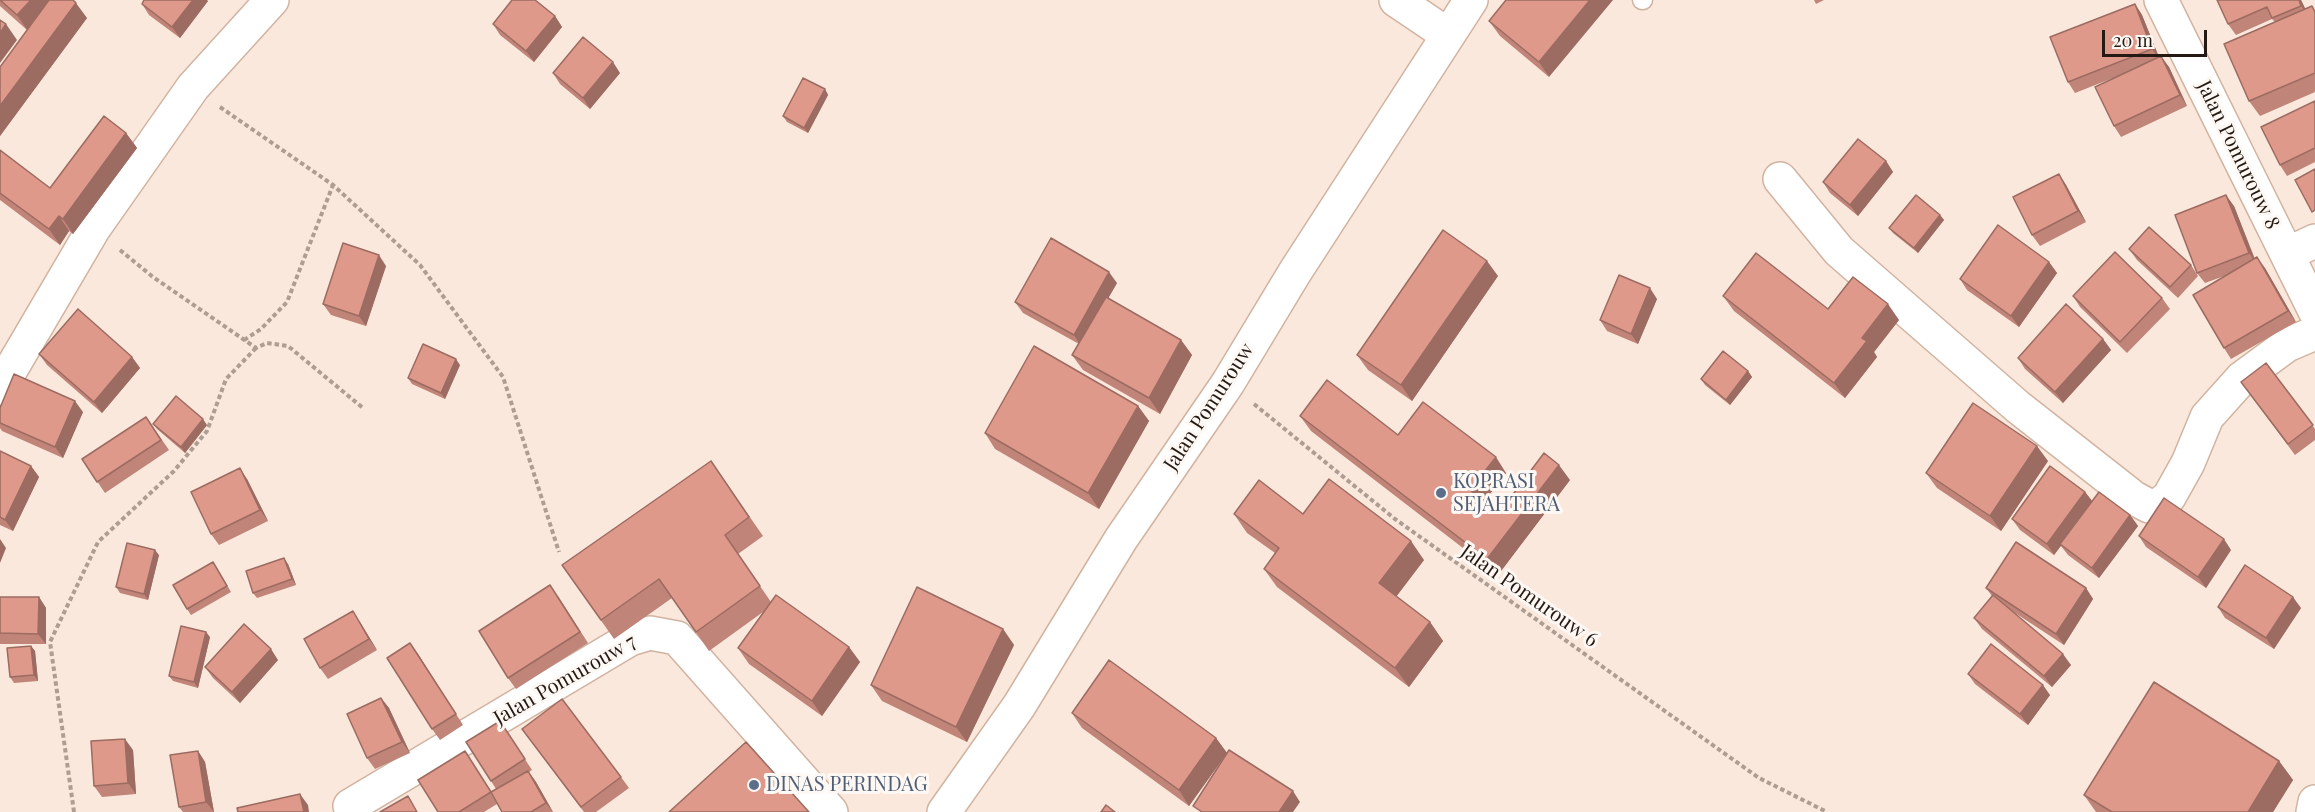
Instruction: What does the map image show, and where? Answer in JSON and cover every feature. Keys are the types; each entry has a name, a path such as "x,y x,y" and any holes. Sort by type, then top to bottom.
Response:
{"street":[{"path":"2,380 94,228 193,87 272,0"},
{"path":"1396,0 1448,35"},
{"name":"Jalan Pomurouw","path":"944,812 1019,706 1121,539 1228,383 1295,272 1472,0"},
{"name":"Jalan Pomurouw 8","path":"2161,0 2301,248 2315,311"},
{"path":"1780,179 1839,251 2018,408 2134,498 2149,506 2159,506 2169,497 2188,464 2207,417 2242,378 2287,345 2315,333"},
{"name":"Jalan Pomurouw 7","path":"350,806 630,639 650,633 677,638 831,812"},
{"path":"2313,812 2315,802"}],"path":[{"path":"193,87 333,185 420,266 502,377 559,552"},
{"path":"244,340 261,329 287,302 333,185"},
{"path":"94,228 153,278 256,348"},
{"path":"74,812 50,642 98,542 174,471 207,431 226,379 256,348 267,343 288,346 363,408"},
{"name":"Jalan Pomurouw 6","path":"1228,383 1395,519 1760,778 1827,812"}],"building":[{"path":"0,0 31,0 17,15"},
{"path":"49,0 73,0 76,3 0,106 0,67"},
{"path":"144,0 193,0 172,27 142,4"},
{"path":"512,0 535,0 555,16 526,51 493,24"},
{"path":"1506,0 1590,0 1539,62 1489,21"},
{"path":"2217,0 2299,0 2301,6 2272,18 2267,7 2228,24"},
{"path":"2135,4 2152,49 2068,82 2050,37"},
{"path":"2312,6 2315,12 2315,73 2249,101 2224,44"},
{"path":"0,20 6,24 0,33"},
{"path":"583,37 613,62 583,98 553,73"},
{"path":"2161,56 2180,95 2114,126 2095,87"},
{"path":"803,78 825,89 804,128 783,116"},
{"path":"2315,101 2315,148 2280,165 2261,127"},
{"path":"104,116 126,133 63,219 59,216 49,229 0,193 0,150 50,188"},
{"path":"1858,139 1886,161 1850,205 1823,182"},
{"path":"2315,169 2315,210 2312,212 2295,180"},
{"path":"2059,174 2078,211 2032,235 2013,197"},
{"path":"1916,195 1940,215 1914,248 1889,228"},
{"path":"2226,195 2249,253 2197,273 2175,215"},
{"path":"1998,225 2049,262 2011,316 1960,279"},
{"path":"2149,227 2191,265 2170,287 2129,249"},
{"path":"1443,230 1487,261 1401,385 1357,355"},
{"path":"1051,238 1109,272 1074,335 1015,302"},
{"path":"343,243 379,255 359,316 323,304"},
{"path":"2115,252 2162,298 2120,342 2073,296"},
{"path":"1756,253 1828,309 1853,277 1888,304 1862,338 1867,341 1834,383 1723,296"},
{"path":"2257,257 2288,311 2224,348 2193,295"},
{"path":"1619,275 1650,288 1631,334 1600,320"},
{"path":"1106,297 1181,340 1149,398 1072,355"},
{"path":"2066,304 2103,339 2055,392 2018,358"},
{"path":"78,309 132,357 94,402 39,354"},
{"path":"423,344 456,359 441,393 408,378"},
{"path":"1034,346 1138,406 1088,493 985,433"},
{"path":"1723,351 1748,371 1726,400 1701,379"},
{"path":"2266,363 2313,425 2288,444 2241,382"},
{"path":"14,374 75,401 55,447 0,423 0,408"},
{"name":"KOPRASI SEJAHTERA","path":"1327,380 1398,435 1423,402 1496,457 1470,490 1499,513 1544,453 1559,465 1487,559 1300,416"},
{"path":"176,396 203,419 181,447 153,424"},
{"path":"1973,403 2037,446 1990,516 1926,473"},
{"path":"146,417 161,440 97,482 82,459"},
{"path":"0,451 31,466 5,520 0,517"},
{"path":"711,461 749,517 725,535 760,586 696,632 659,579 601,620 562,565"},
{"path":"2050,466 2085,492 2047,544 2012,519"},
{"path":"240,468 260,510 211,534 191,492"},
{"path":"1329,479 1411,541 1379,583 1430,622 1395,668 1264,569 1279,548 1234,514 1259,480 1303,514"},
{"path":"2099,492 2130,515 2092,568 2060,544"},
{"path":"2164,498 2224,539 2198,577 2139,536"},
{"path":"2016,542 2086,588 2056,634 1986,588"},
{"path":"127,543 155,550 144,594 116,587"},
{"path":"284,558 292,579 253,593 246,571"},
{"path":"213,562 227,586 187,609 173,585"},
{"path":"2245,565 2293,597 2266,638 2218,607"},
{"path":"550,585 580,632 508,678 479,631"},
{"path":"917,587 1003,629 956,727 871,685"},
{"path":"776,595 849,647 812,701 738,648"},
{"path":"1993,595 2063,654 2044,676 1974,618"},
{"path":"0,597 39,597 38,634 0,633"},
{"path":"353,611 369,639 320,668 304,639"},
{"path":"244,624 271,649 232,692 205,667"},
{"path":"181,626 206,632 194,682 169,676"},
{"path":"410,643 456,714 432,729 387,658"},
{"path":"1991,644 2043,685 2020,714 1968,674"},
{"path":"31,646 34,675 10,677 7,648"},
{"path":"1109,660 1216,738 1179,790 1072,713"},
{"path":"2154,682 2279,761 2248,812 2112,812 2084,795"},
{"path":"381,698 402,742 367,758 347,714"},
{"path":"562,699 621,777 581,807 522,729"},
{"path":"500,721 525,759 491,781 466,742"},
{"path":"125,739 128,783 94,786 91,741"},
{"name":"DINAS PERINDAG","path":"746,742 809,812 669,812"},
{"path":"1229,750 1293,791 1279,812 1202,812 1193,806"},
{"path":"198,751 206,802 179,807 170,755"},
{"path":"465,751 491,792 459,812 438,812 418,780"},
{"path":"528,771 546,803 531,812 502,812 491,792"},
{"path":"300,794 304,812 238,812 237,808"},
{"path":"408,796 417,812 380,812"},
{"path":"1106,805 1115,812 1101,812"}],"place":[{"name":"KOPRASI SEJAHTERA","path":"1441,493"},
{"name":"DINAS PERINDAG","path":"754,785"}]}
